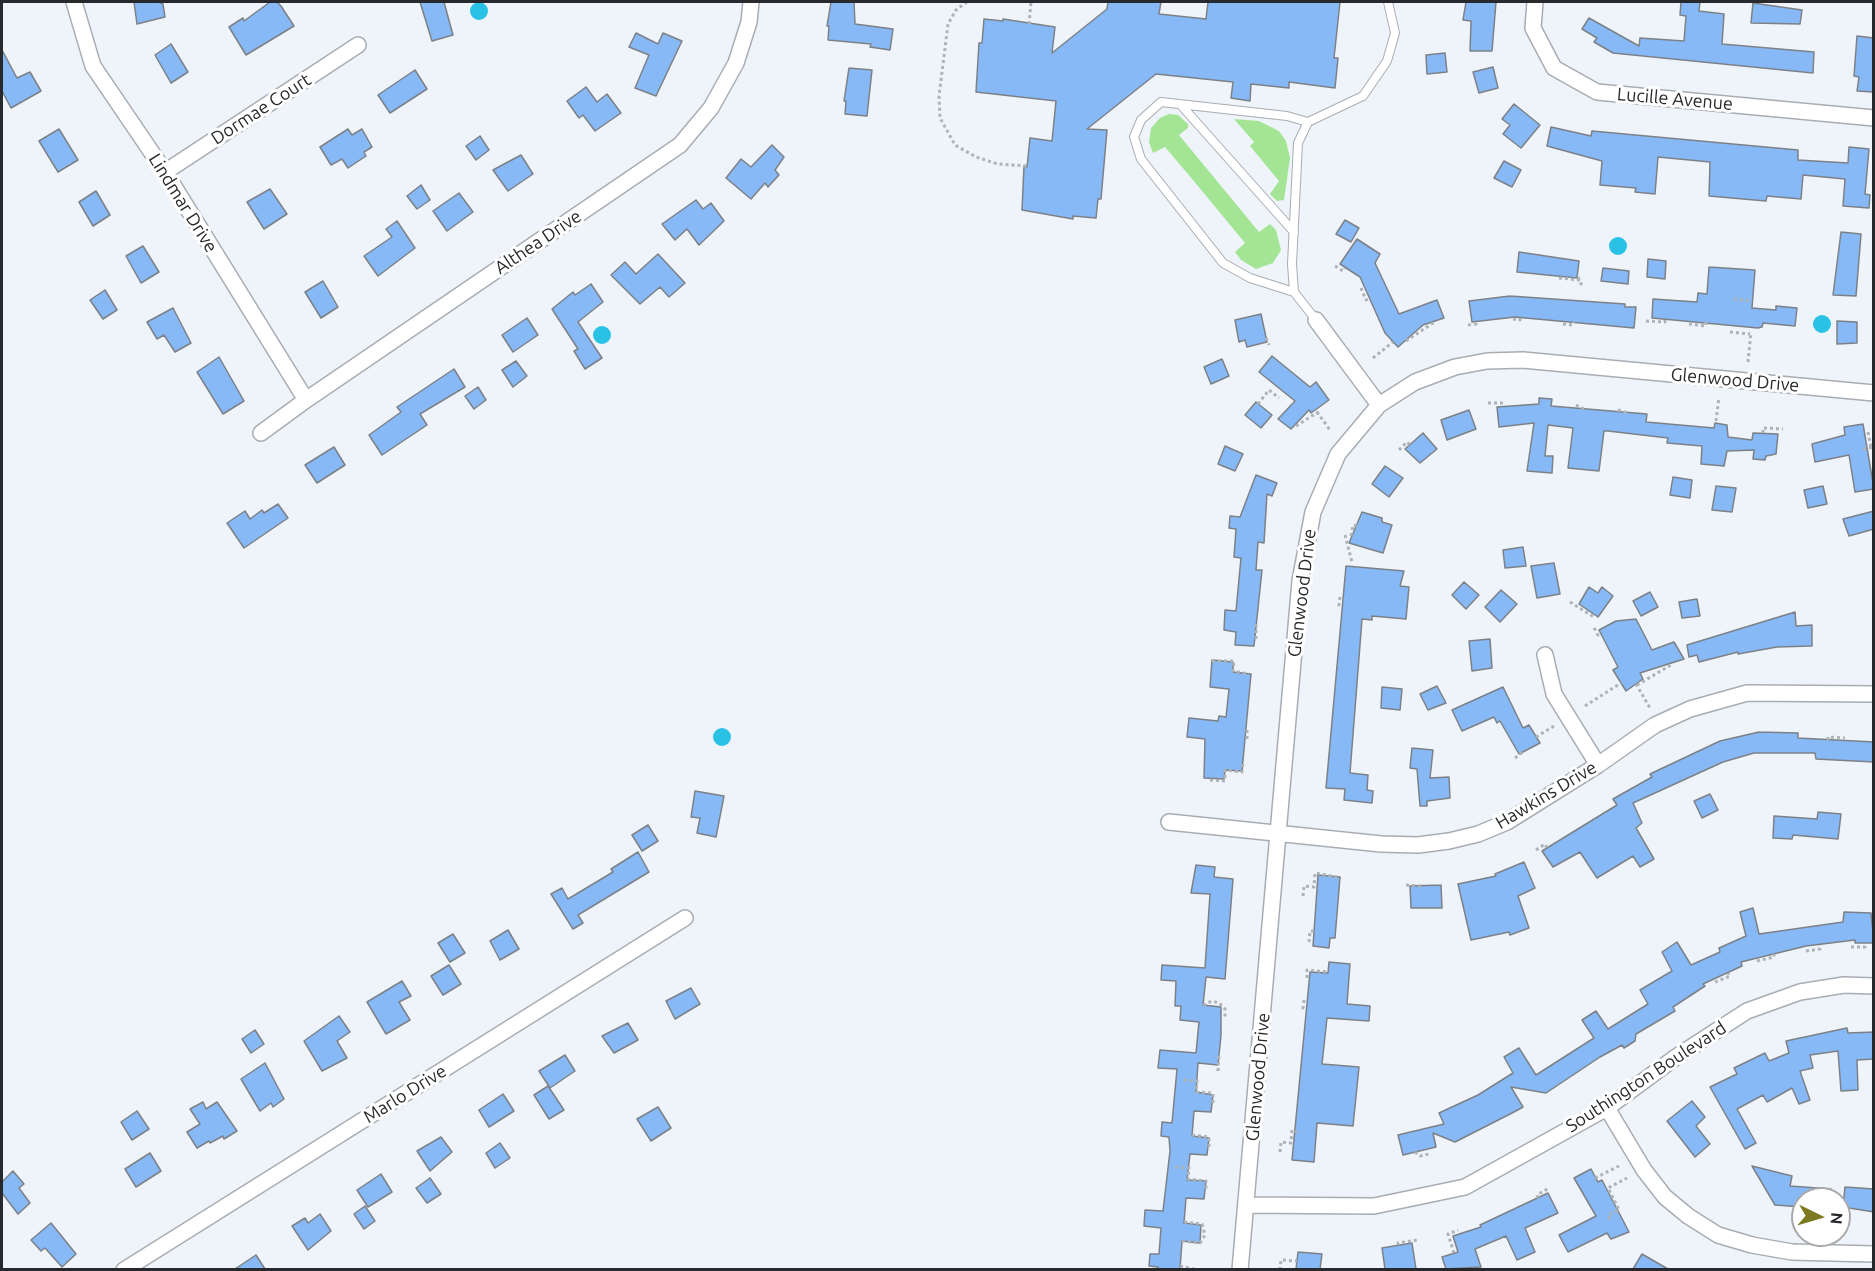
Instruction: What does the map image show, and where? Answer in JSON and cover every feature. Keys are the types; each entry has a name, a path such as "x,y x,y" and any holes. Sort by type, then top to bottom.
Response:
{"street":[{"name":"Lindmar Drive","path":"74,2 93,66 165,172 306,400"},
{"name":"Althea Drive","path":"261,433 680,145 711,108 736,63 749,22 751,2"},
{"name":"Lucille Avenue","path":"1535,2 1533,28 1554,68 1597,92 1874,118"},
{"name":"Dormae Court","path":"165,172 358,45"},
{"path":"1316,320 1378,405"},
{"name":"Glenwood Drive","path":"1240,1269 1300,581 1313,512 1338,454 1378,405 1415,382 1455,367 1493,360 1523,360 1874,393"},
{"path":"1545,655 1554,694 1598,765"},
{"name":"Hawkins Drive","path":"1168,822 1381,844 1418,845 1449,841 1478,834 1507,822 1598,765 1655,724 1690,709 1739,695 1776,691 1874,694"},
{"name":"Marlo Drive","path":"124,1269 685,918"},
{"name":"Southington Boulevard","path":"1247,1205 1374,1206 1466,1187 1607,1108 1676,1057 1747,1011 1800,992 1844,985 1874,986"},
{"path":"1607,1108 1644,1170 1665,1197 1688,1216 1718,1234 1752,1245 1792,1252 1874,1254"}],"lane":[{"path":"1316,320 1294,292 1292,264 1298,143 1308,122 1363,96 1387,62 1395,33 1388,2"},
{"path":"1294,292 1250,278 1222,262 1140,159 1134,137 1141,120 1161,102 1287,116 1308,122"},
{"path":"1180,104 1294,232"}],"path":[{"path":"967,2 956,10 948,24 942,62 940,118 956,144 976,158 998,164 1028,166"},
{"path":"1029,24 1031,2"},
{"path":"1335,266 1343,271 1345,268"},
{"path":"1559,278 1579,279 1582,286"},
{"path":"1361,288 1366,300 1369,298"},
{"path":"1734,299 1751,301"},
{"path":"1513,320 1520,320 1521,317"},
{"path":"1646,321 1665,322 1665,319"},
{"path":"1406,341 1436,321"},
{"path":"1468,325 1476,324 1476,322"},
{"path":"1563,324 1573,325 1574,322"},
{"path":"1689,324 1706,326 1706,322"},
{"path":"1730,332 1750,333 1748,362"},
{"path":"1266,338 1269,345"},
{"path":"1373,358 1393,342"},
{"path":"1258,404 1269,390 1280,398"},
{"path":"1716,421 1719,397"},
{"path":"1488,403 1503,403 1503,406"},
{"path":"1576,405 1584,406 1584,409"},
{"path":"1618,410 1628,413"},
{"path":"1296,426 1317,412 1330,430"},
{"path":"1763,433 1763,428 1783,429"},
{"path":"1863,449 1872,447 1868,432"},
{"path":"1399,450 1407,442 1410,445"},
{"path":"1350,536 1353,525 1358,526"},
{"path":"1344,535 1352,562"},
{"path":"1340,597 1339,605 1341,605"},
{"path":"1570,602 1594,617"},
{"path":"1256,621 1256,639"},
{"path":"1594,628 1598,635 1600,633"},
{"path":"1212,661 1234,661 1233,671 1249,674"},
{"path":"1650,708 1636,685 1671,665"},
{"path":"1585,706 1621,683"},
{"path":"1536,736 1554,726"},
{"path":"1247,729 1247,739"},
{"path":"1828,740 1828,737 1845,738"},
{"path":"1515,758 1524,751"},
{"path":"1210,780 1225,781 1225,770 1242,772 1243,762"},
{"path":"1536,850 1545,844 1546,848"},
{"path":"1303,896 1304,886 1314,887 1315,873 1338,877"},
{"path":"1406,885 1422,886"},
{"path":"1309,942 1310,931 1314,931"},
{"path":"1851,946 1865,946 1865,943"},
{"path":"1806,951 1820,949 1820,945"},
{"path":"1757,961 1774,957 1774,954"},
{"path":"1306,978 1307,970 1328,972"},
{"path":"1715,982 1730,976 1728,973"},
{"path":"1304,1000 1303,1008 1307,1008"},
{"path":"1203,1005 1212,1001 1219,1003 1225,1009 1225,1017"},
{"path":"1218,1071 1219,1054"},
{"path":"1184,1080 1197,1081 1196,1092 1213,1093 1213,1104"},
{"path":"1280,1152 1281,1142 1291,1143 1292,1131 1296,1132"},
{"path":"1192,1135 1209,1137 1209,1147"},
{"path":"1416,1152 1420,1156 1429,1154"},
{"path":"1595,1178 1619,1166"},
{"path":"1175,1167 1190,1168 1188,1179 1206,1180 1206,1191"},
{"path":"1610,1219 1608,1215 1619,1210 1608,1188 1628,1178"},
{"path":"1538,1198 1537,1195 1549,1188"},
{"path":"1182,1241 1200,1243 1205,1235 1202,1224 1184,1222"},
{"path":"1454,1253 1448,1234 1458,1230"},
{"path":"1398,1245 1398,1243 1417,1240"},
{"path":"1280,1269 1281,1260 1297,1261"},
{"path":"1180,1266 1198,1269"}],"green space":[{"path":"1169,114 1178,115 1188,124 1188,128 1179,135 1259,232 1270,224 1276,230 1281,250 1273,263 1256,269 1241,260 1235,252 1245,243 1165,147 1153,153 1149,142 1151,128 1160,118"},
{"path":"1234,119 1259,121 1279,131 1286,141 1290,158 1284,200 1277,201 1270,194 1279,181 1250,146 1254,142"}],"water":[{"path":"479,2 485,5 488,11 485,17 479,20 473,17 470,11 473,5"},
{"path":"1618,237 1624,240 1627,246 1624,252 1618,255 1612,252 1609,246 1612,240"},
{"path":"1822,315 1828,318 1831,324 1828,330 1822,333 1816,330 1813,324 1816,318"},
{"path":"602,326 608,329 611,335 608,341 602,344 596,341 593,335 596,329"},
{"path":"722,728 728,731 731,737 728,743 722,746 716,743 713,737 716,731"}],"building":[{"path":"134,2 159,2 163,4 165,17 137,24"},
{"path":"270,2 277,2 281,6 294,26 246,55 229,27 243,18 244,21"},
{"path":"420,2 444,2 453,35 432,41"},
{"path":"831,2 854,2 855,24 893,29 890,50 870,47 871,44 828,40 829,26 827,26"},
{"path":"1108,2 1161,2 1159,14 1206,19 1208,2 1340,2 1334,58 1338,58 1335,88 1289,82 1289,88 1251,84 1250,101 1231,98 1233,82 1156,74 1087,129 1107,130 1101,199 1098,199 1096,218 1073,216 1073,219 1022,210 1024,166 1027,167 1030,138 1052,141 1056,101 976,92 979,43 982,43 984,19 1003,21 1003,19 1055,27 1052,53 1107,9"},
{"path":"1466,2 1496,2 1492,51 1470,51 1471,21 1463,20"},
{"path":"1681,2 1700,2 1699,11 1724,14 1722,44 1814,52 1813,73 1613,53 1594,42 1597,38 1582,29 1589,18 1639,46 1640,38 1684,41 1686,16 1680,15"},
{"path":"1753,3 1802,10 1800,24 1751,23"},
{"path":"636,33 658,44 663,33 682,41 656,96 635,88 649,55 629,47"},
{"path":"1857,36 1874,38 1873,92 1857,91 1859,77 1854,76"},
{"path":"171,44 188,72 171,83 155,55"},
{"path":"2,50 17,78 30,72 41,91 11,108 2,91"},
{"path":"1445,53 1447,72 1427,74 1426,55"},
{"path":"1493,67 1498,88 1479,93 1473,72"},
{"path":"849,68 872,70 867,116 845,114 846,101 844,101"},
{"path":"415,70 427,89 390,113 378,95"},
{"path":"586,87 597,102 607,94 621,113 595,131 583,115 579,118 567,101"},
{"path":"1514,104 1540,125 1521,148 1503,134 1510,125 1502,119"},
{"path":"1551,127 1591,136 1592,131 1798,150 1798,160 1848,163 1849,147 1869,149 1865,194 1870,195 1869,208 1843,206 1845,179 1803,175 1801,199 1767,196 1766,201 1709,196 1710,162 1658,157 1655,194 1635,192 1636,188 1600,185 1602,161 1547,146"},
{"path":"59,129 78,160 58,172 39,141"},
{"path":"348,129 352,135 362,129 372,147 364,152 366,156 348,168 342,159 331,165 320,147"},
{"path":"480,136 489,150 476,160 466,146"},
{"path":"772,145 784,157 775,170 779,175 768,187 765,183 751,199 726,178 741,159 751,167"},
{"path":"521,155 533,174 508,191 493,170"},
{"path":"1504,161 1521,170 1512,187 1494,178"},
{"path":"421,185 430,200 417,209 407,196"},
{"path":"270,189 287,214 264,229 247,202"},
{"path":"96,191 110,215 93,226 79,202"},
{"path":"459,193 473,212 447,231 433,211"},
{"path":"696,200 703,209 711,203 724,221 699,245 687,229 675,240 662,224"},
{"path":"1345,220 1359,228 1351,242 1336,234"},
{"path":"397,221 415,248 378,276 364,256 392,237 386,229"},
{"path":"1841,232 1861,234 1856,296 1833,295"},
{"path":"1357,239 1380,254 1375,263 1399,314 1437,300 1444,318 1423,325 1398,347 1385,333 1360,277 1340,264"},
{"path":"143,246 159,272 141,283 126,256"},
{"path":"1519,252 1579,261 1577,278 1517,272"},
{"path":"658,254 685,283 669,297 660,287 640,304 611,275 625,262 636,274"},
{"path":"1648,259 1666,261 1665,279 1647,277"},
{"path":"1709,267 1755,270 1752,308 1776,310 1776,306 1797,308 1795,326 1763,323 1762,327 1758,328 1652,318 1653,299 1697,302 1698,293 1707,294"},
{"path":"1603,268 1629,271 1628,284 1601,281"},
{"path":"323,281 338,307 321,318 305,292"},
{"path":"591,284 603,302 578,322 602,358 585,369 574,351 578,349 552,309 573,292 575,295"},
{"path":"105,290 117,310 103,319 90,300"},
{"path":"1510,296 1625,304 1625,307 1636,307 1634,328 1515,317 1472,322 1469,301"},
{"path":"173,308 191,343 175,352 164,335 157,339 147,322"},
{"path":"1261,314 1267,342 1247,347 1245,340 1239,342 1235,320"},
{"path":"527,318 538,335 513,352 502,335"},
{"path":"1837,321 1857,322 1857,343 1837,344"},
{"path":"1272,356 1310,387 1316,382 1329,400 1311,413 1309,410 1291,429 1278,419 1295,401 1259,372"},
{"path":"219,357 244,401 223,414 197,372"},
{"path":"1222,359 1229,376 1211,384 1204,367"},
{"path":"516,361 527,376 513,387 502,370"},
{"path":"454,369 465,387 420,414 427,425 382,455 369,435 401,412 397,407"},
{"path":"478,387 486,400 474,409 465,396"},
{"path":"1539,398 1552,399 1551,406 1647,414 1646,422 1714,428 1715,423 1727,425 1728,437 1752,440 1753,433 1778,434 1776,454 1766,456 1765,460 1753,459 1754,450 1727,451 1724,466 1701,464 1702,446 1667,443 1668,438 1604,431 1599,471 1568,468 1573,428 1548,425 1545,456 1553,456 1552,473 1527,471 1534,423 1499,427 1497,407 1539,404"},
{"path":"1256,402 1272,415 1261,428 1245,415"},
{"path":"1469,410 1476,429 1447,440 1441,420"},
{"path":"1863,424 1874,489 1855,492 1849,455 1815,462 1812,444 1845,435 1844,427"},
{"path":"1423,433 1437,449 1420,463 1405,449"},
{"path":"1225,446 1243,454 1235,471 1218,464"},
{"path":"334,447 345,465 317,483 305,465"},
{"path":"1385,466 1403,478 1389,497 1372,484"},
{"path":"1256,475 1277,483 1272,496 1267,494 1264,543 1258,542 1256,570 1262,570 1254,646 1235,645 1236,632 1224,630 1225,610 1236,611 1241,558 1234,557 1236,529 1229,528 1230,516 1240,517"},
{"path":"1673,477 1692,480 1690,498 1670,495"},
{"path":"1716,486 1736,488 1732,512 1712,510"},
{"path":"1823,486 1827,504 1808,508 1804,490"},
{"path":"278,504 288,518 244,548 227,523 245,511 250,519 262,510 264,513"},
{"path":"1874,511 1874,529 1849,536 1843,519"},
{"path":"1362,512 1382,518 1382,522 1392,525 1383,553 1349,543"},
{"path":"1523,547 1526,566 1505,568 1503,550"},
{"path":"1554,563 1560,594 1537,598 1531,566"},
{"path":"1346,566 1404,571 1400,586 1409,587 1406,619 1372,616 1372,620 1362,619 1350,773 1368,775 1367,790 1373,791 1372,803 1344,800 1345,789 1326,788"},
{"path":"1464,582 1479,595 1466,609 1452,595"},
{"path":"1589,587 1598,593 1602,587 1613,596 1598,617 1579,604"},
{"path":"1501,590 1517,604 1500,622 1485,607"},
{"path":"1650,592 1658,607 1641,616 1633,601"},
{"path":"1697,599 1700,616 1682,618 1679,602"},
{"path":"1795,612 1796,626 1812,625 1812,646 1777,647 1738,654 1738,652 1699,662 1697,655 1689,657 1687,645"},
{"path":"1636,619 1652,650 1674,642 1684,659 1640,673 1643,679 1626,691 1613,670 1618,667 1599,630 1616,621"},
{"path":"1490,639 1492,668 1472,671 1469,641"},
{"path":"1212,660 1233,662 1233,672 1251,674 1242,771 1225,770 1224,779 1204,778 1205,739 1187,737 1189,718 1218,721 1219,716 1226,717 1229,689 1210,687"},
{"path":"1437,686 1446,703 1428,710 1420,694"},
{"path":"1382,687 1402,689 1400,710 1381,708"},
{"path":"1503,687 1523,728 1529,725 1540,743 1519,754 1500,721 1497,723 1494,717 1462,731 1452,710"},
{"path":"1759,732 1798,733 1798,738 1874,742 1874,762 1816,759 1815,753 1754,753 1723,762 1633,803 1642,823 1636,828 1654,859 1640,867 1633,856 1597,878 1580,852 1553,867 1542,851 1617,805 1613,799 1652,777 1650,774 1720,741"},
{"path":"1412,748 1433,750 1430,778 1449,777 1450,798 1427,801 1427,806 1420,806 1417,769 1410,768"},
{"path":"695,791 724,796 716,837 697,833 700,818 691,817"},
{"path":"1710,794 1718,810 1702,818 1694,801"},
{"path":"1818,812 1841,814 1838,839 1793,835 1792,839 1773,838 1774,816 1817,819"},
{"path":"648,825 658,841 642,851 632,835"},
{"path":"638,852 649,872 578,915 583,923 573,929 551,894 562,888 568,899 613,872 611,869"},
{"path":"1524,862 1535,888 1518,896 1529,928 1510,935 1509,932 1471,940 1458,884 1496,876 1495,874"},
{"path":"1196,865 1215,867 1214,877 1233,879 1225,979 1206,977 1203,1005 1221,1007 1221,1035 1218,1065 1198,1063 1196,1092 1213,1095 1211,1112 1194,1111 1192,1136 1209,1138 1207,1155 1190,1154 1187,1180 1206,1181 1204,1199 1186,1198 1184,1223 1201,1225 1200,1243 1182,1241 1180,1269 1158,1269 1158,1267 1149,1266 1150,1254 1159,1254 1161,1228 1144,1226 1145,1210 1163,1211 1170,1151 1169,1137 1161,1136 1162,1122 1172,1123 1177,1069 1158,1068 1160,1050 1196,1053 1199,1022 1180,1020 1181,1006 1175,1006 1176,981 1161,980 1162,965 1205,968 1210,894 1191,893"},
{"path":"1318,875 1340,877 1335,938 1330,938 1329,948 1313,946"},
{"path":"1441,885 1442,908 1411,908 1410,886"},
{"path":"1753,908 1759,934 1843,922 1844,912 1871,913 1874,943 1855,943 1855,940 1806,946 1741,962 1742,966 1703,984 1705,986 1673,1007 1675,1011 1636,1034 1635,1041 1600,1057 1546,1093 1511,1087 1523,1107 1455,1142 1433,1133 1436,1147 1403,1155 1398,1135 1444,1124 1439,1113 1478,1095 1513,1073 1504,1057 1519,1048 1536,1075 1594,1038 1582,1020 1596,1011 1608,1029 1648,1004 1640,990 1672,971 1662,952 1677,942 1691,965 1720,952 1719,948 1746,936 1740,912"},
{"path":"508,930 519,949 500,960 490,941"},
{"path":"453,934 465,953 450,962 438,943"},
{"path":"1329,962 1350,964 1347,1004 1370,1006 1369,1021 1327,1018 1322,1064 1359,1067 1353,1126 1317,1123 1314,1162 1292,1160 1310,972 1328,973"},
{"path":"449,965 461,984 443,995 431,976"},
{"path":"402,981 411,996 399,1002 410,1020 386,1034 367,1002"},
{"path":"691,988 700,1004 675,1019 666,1001"},
{"path":"339,1016 350,1032 337,1041 347,1058 322,1071 304,1041"},
{"path":"628,1023 638,1040 614,1053 602,1036"},
{"path":"1847,1028 1848,1033 1874,1032 1874,1059 1857,1060 1858,1090 1841,1091 1838,1051 1810,1055 1813,1068 1800,1071 1810,1100 1799,1104 1792,1088 1767,1102 1763,1095 1737,1109 1756,1143 1745,1149 1710,1087 1737,1074 1734,1068 1765,1053 1769,1061 1789,1053 1786,1041"},
{"path":"255,1030 264,1044 251,1053 242,1039"},
{"path":"565,1055 575,1071 550,1088 539,1071"},
{"path":"265,1063 284,1099 273,1107 271,1103 260,1111 241,1079"},
{"path":"548,1086 564,1110 549,1119 534,1095"},
{"path":"503,1094 514,1111 489,1127 479,1110"},
{"path":"1692,1101 1705,1117 1696,1126 1710,1144 1695,1157 1667,1121"},
{"path":"203,1102 206,1109 217,1102 237,1131 224,1139 223,1136 197,1148 187,1132 200,1124 190,1109"},
{"path":"658,1107 671,1128 651,1141 637,1119"},
{"path":"137,1111 149,1129 132,1140 121,1122"},
{"path":"441,1137 452,1152 430,1171 417,1151"},
{"path":"500,1143 510,1158 495,1168 486,1153"},
{"path":"150,1153 161,1171 136,1187 125,1169"},
{"path":"1752,1166 1792,1176 1790,1186 1804,1187 1791,1187 1791,1206 1775,1205"},
{"path":"1591,1169 1598,1182 1602,1180 1629,1232 1611,1239 1607,1233 1568,1252 1559,1235 1596,1216 1574,1178"},
{"path":"13,1171 24,1184 19,1188 30,1203 18,1214 2,1193 2,1182"},
{"path":"381,1174 392,1192 368,1207 357,1190"},
{"path":"430,1178 441,1194 427,1203 416,1188"},
{"path":"1851,1187 1874,1189 1874,1212 1851,1208"},
{"path":"1548,1193 1558,1213 1525,1228 1535,1252 1517,1260 1506,1236 1475,1249 1481,1267 1446,1269 1442,1257 1458,1252 1453,1236 1481,1227 1480,1225"},
{"path":"365,1206 375,1221 364,1229 354,1214"},
{"path":"320,1214 331,1231 308,1250 292,1226 305,1218 308,1223"},
{"path":"51,1223 76,1254 62,1267 45,1248 41,1251 31,1240"},
{"path":"1412,1243 1416,1269 1385,1269 1382,1248"},
{"path":"1298,1252 1322,1254 1320,1269 1296,1269"},
{"path":"1642,1254 1668,1269 1633,1269"},
{"path":"256,1255 265,1269 235,1269"}]}
